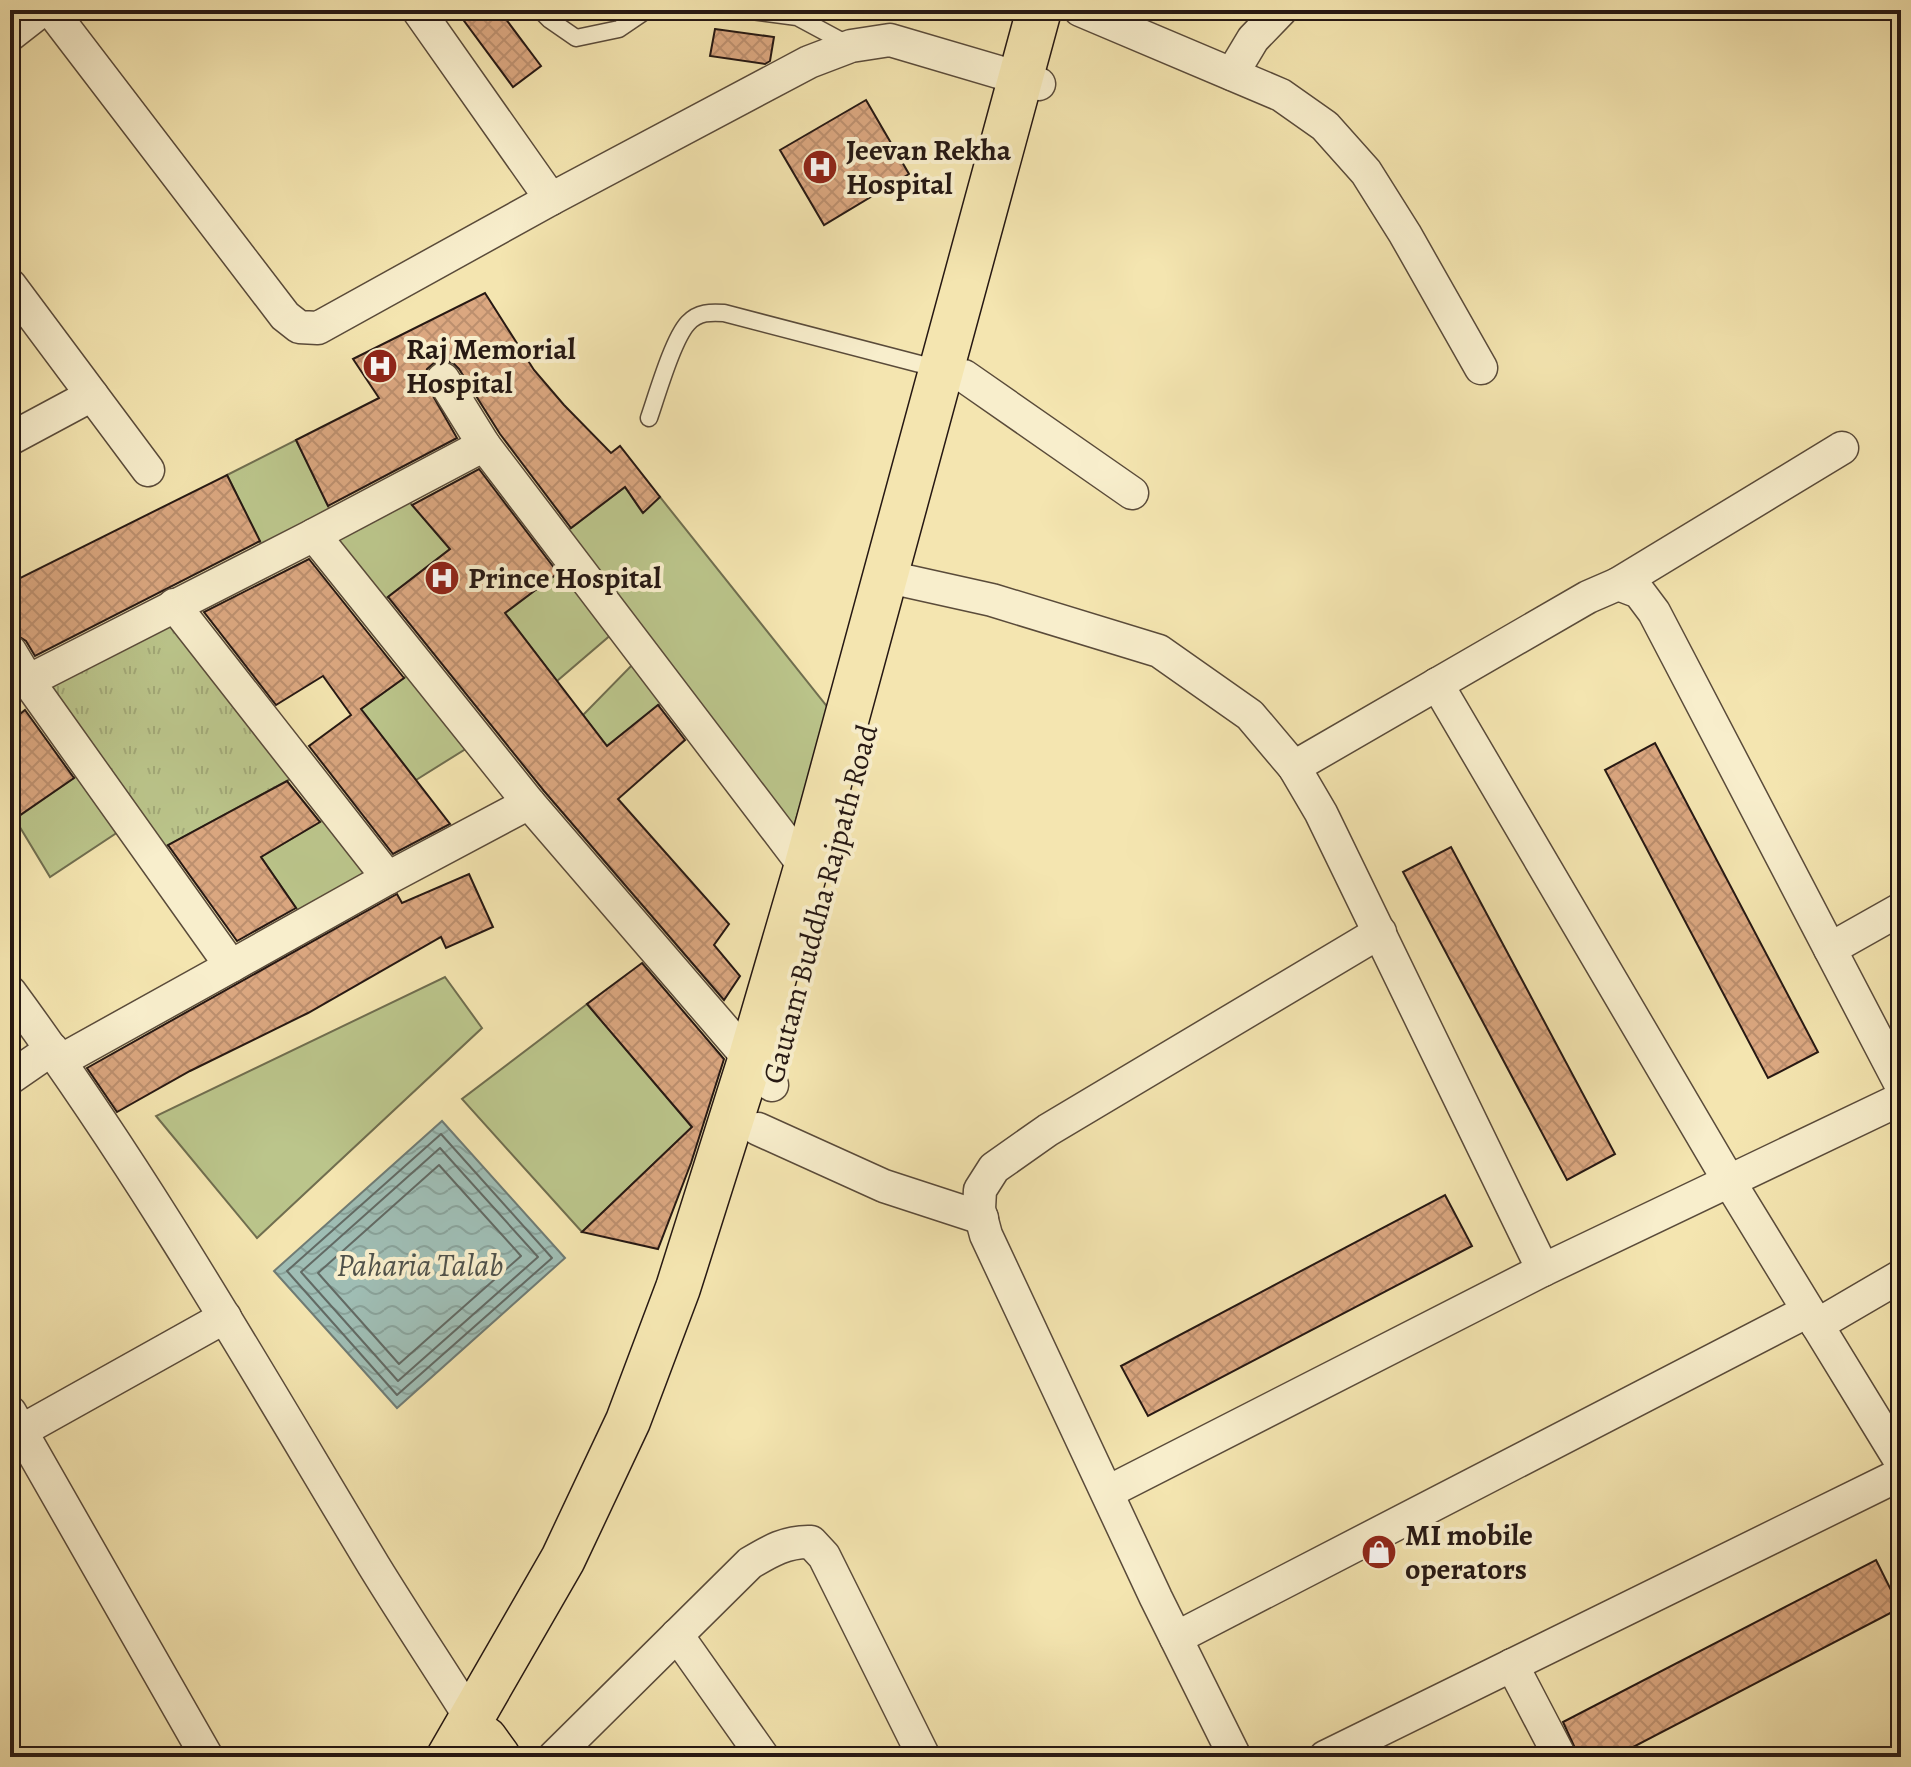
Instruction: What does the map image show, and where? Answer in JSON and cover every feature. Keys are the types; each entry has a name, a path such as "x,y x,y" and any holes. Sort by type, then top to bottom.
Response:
{"highway":[{"path":"1030,81 1039,10"},
{"name":"Gautam Buddha Rajpath Road","path":"475,1746 535,1657 626,1481 729,1222 758,1129 761,1072 1030,81 1061,10"},
{"path":"475,1746 628,1421 761,1072 806,868 895,579"}],"street":[{"path":"10,35 42,10"},
{"path":"51,10 285,316 299,327 318,328 551,199 809,62 851,46 890,40 1030,81"},
{"path":"418,10 551,199"},
{"path":"1080,10 1281,95 1325,126 1366,172 1481,368"},
{"path":"1232,74 1253,39 1281,10"},
{"path":"10,285 148,470"},
{"path":"952,372 1132,493"},
{"path":"443,379 484,445 806,868"},
{"path":"10,439 92,395"},
{"path":"28,681 484,445"},
{"path":"1294,767 1588,597 1618,584 1842,448"},
{"path":"314,535 529,803 761,1072"},
{"path":"895,579 992,600 1159,651 1250,715 1294,767 1321,813 1543,1270"},
{"path":"1618,584 1639,592 1654,612 1901,1085"},
{"path":"174,605 388,878"},
{"path":"10,651 28,681 231,966"},
{"path":"1437,684 1729,1181 1901,1462"},
{"path":"10,1078 231,966 529,803"},
{"path":"1830,949 1901,909"},
{"path":"1235,1757 986,1235 979,1209 980,1190 994,1168 1048,1130 1380,932"},
{"path":"10,992 139,1178 225,1317 376,1570 475,1746"},
{"path":"1108,1492 1543,1270 1901,1099"},
{"path":"758,1129 884,1186 982,1218"},
{"path":"1176,1638 1901,1276"},
{"path":"207,1757 16,1421 225,1317"},
{"path":"1325,1757 1901,1474"},
{"path":"554,1757 750,1563 771,1550 794,1542 811,1542 835,1573 924,1757"},
{"path":"677,1635 763,1757"},
{"path":"1512,1665 1560,1757"}],"lane":[{"path":"540,10 576,38 619,29 647,10"},
{"path":"744,10 797,17 851,46"},
{"path":"649,418 688,322 706,312 724,313 952,372"}],"green space":[{"path":"296,440 330,510 262,546 227,475"},
{"path":"625,487 642,512 660,497 829,709 794,826 567,531"},
{"path":"406,498 450,549 384,600 334,540"},
{"path":"563,569 613,633 557,681 505,613"},
{"path":"172,622 294,777 158,851 46,686"},
{"path":"634,663 663,702 607,746 583,715"},
{"path":"412,672 472,745 416,780 361,709"},
{"path":"78,775 118,832 50,877 15,819"},
{"path":"326,818 372,875 301,915 261,857"},
{"path":"445,977 482,1028 257,1238 156,1116"},
{"path":"587,1004 692,1127 582,1232 462,1099"}],"water":[{"name":"Paharia Talab","path":"442,1121 565,1258 397,1408 274,1271"}],"building":[{"path":"456,10 499,10 541,66 513,87"},
{"path":"715,29 774,37 770,61 765,64 710,56"},
{"path":"866,100 909,174 824,225 780,150"},
{"path":"485,293 534,370 564,405 611,453 620,446 660,497 643,513 625,487 571,528 500,434 459,369 443,360 427,369 424,380 457,438 328,506 296,440 379,398 353,359"},
{"path":"479,469 558,573 505,613 607,746 658,705 685,740 618,799 729,924 714,945 740,976 724,1000 544,791 388,597 450,549 412,505"},
{"path":"227,475 260,541 35,656 26,641 12,632 10,583"},
{"path":"309,559 404,678 361,709 450,824 393,854 309,746 351,715 323,676 276,705 204,612"},
{"path":"25,710 74,778 10,822 10,722"},
{"path":"1655,743 1818,1052 1768,1078 1605,770"},
{"path":"287,781 320,822 261,857 296,908 237,941 168,845"},
{"path":"1451,847 1615,1154 1567,1180 1403,872"},
{"path":"469,874 493,927 446,948 441,937 308,1013 190,1071 117,1112 87,1068 397,894 402,903"},
{"path":"642,963 724,1059 691,1163 658,1249 582,1232 692,1127 587,1004"},
{"path":"1445,1195 1472,1246 1148,1416 1121,1366"},
{"path":"1876,1560 1900,1608 1614,1757 1579,1757 1563,1722"}],"place":[{"name":"Jeevan Rekha Hospital","path":"820,167"},
{"name":"Raj Memorial Hospital","path":"380,366"},
{"name":"Prince Hospital","path":"442,578"},
{"name":"MI mobile operators","path":"1379,1552"}]}
